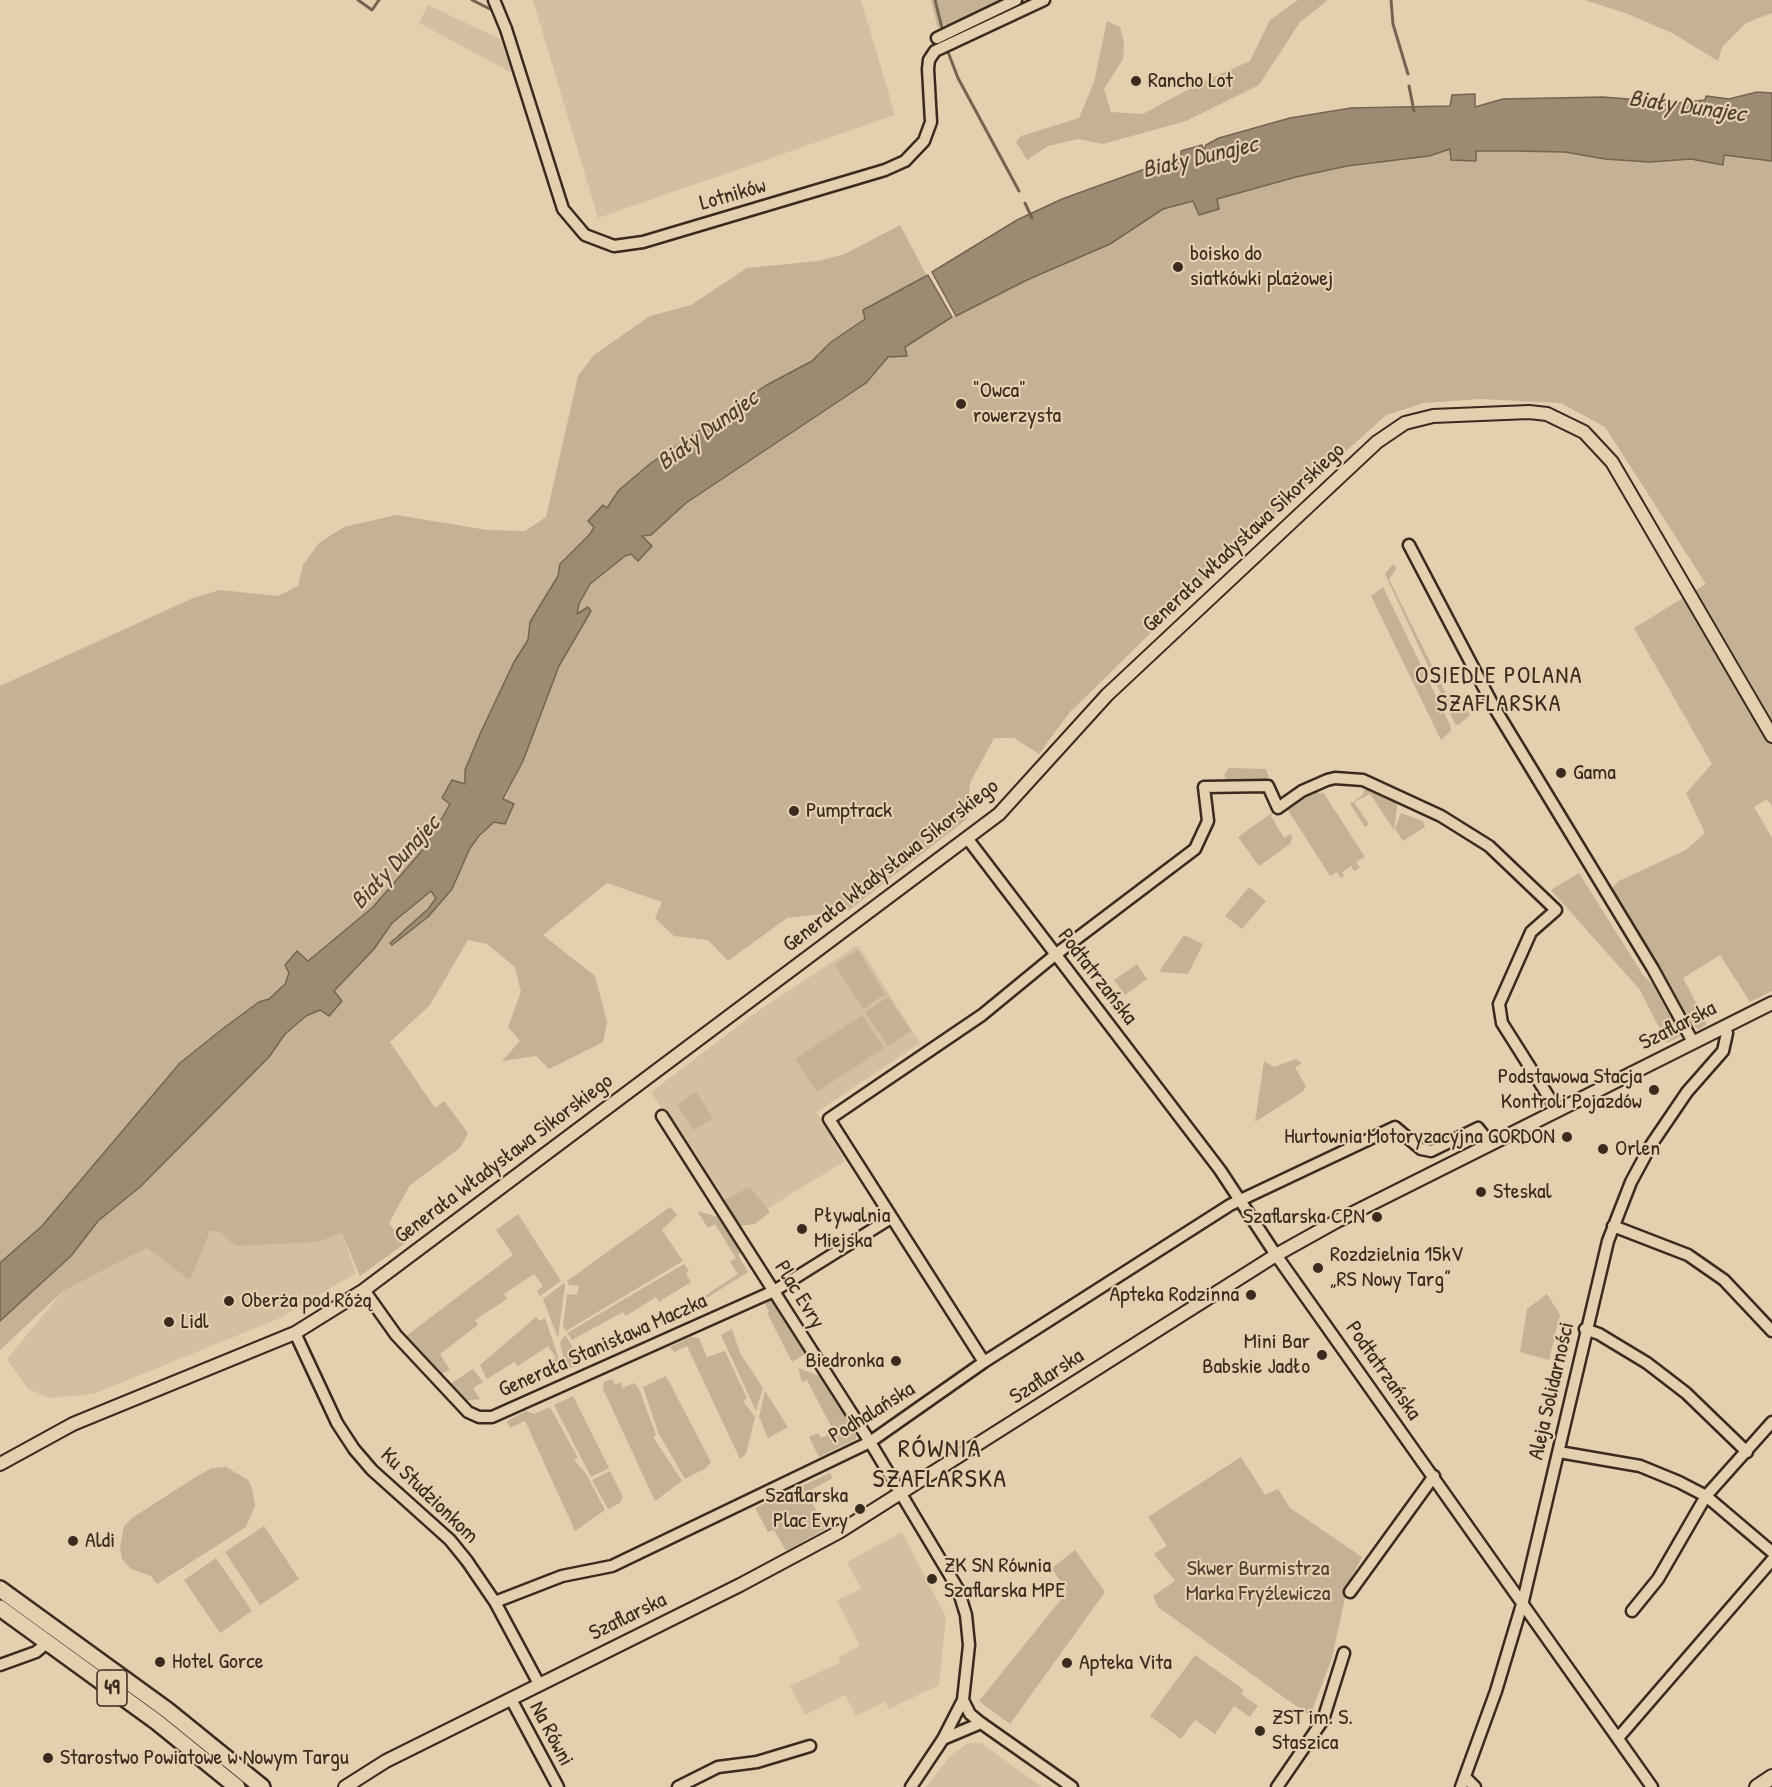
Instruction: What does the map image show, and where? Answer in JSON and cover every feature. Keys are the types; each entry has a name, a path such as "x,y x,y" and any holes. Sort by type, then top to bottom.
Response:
{"main road":[{"name":"49","path":"0,1589 167,1710 262,1787"},
{"name":"49","path":"0,1608 157,1722 237,1787"},
{"path":"1757,1787 1772,1777"}],"street":[{"name":"Lotników","path":"494,0 506,28 563,209 575,227 585,234 614,246 643,242 885,170 905,160 920,147 931,122 928,69 929,60 935,51 1044,0"},
{"path":"937,38 1016,0"},
{"name":"Generała Władysława Sikorskiego","path":"0,1464 72,1424 295,1334 364,1290 967,838 1018,796 1088,712 1377,441 1405,423 1433,416 1529,411 1567,422 1595,442 1617,472 1772,736"},
{"path":"1409,545 1494,707 1653,969 1693,1042"},
{"path":"984,1362 829,1119 982,1015 1055,955 1195,849 1208,821 1204,788 1268,786 1278,808 1302,791 1327,780 1335,778 1363,780 1441,816 1489,846 1556,910 1531,932 1498,1004 1502,1023 1557,1110"},
{"name":"Podtatrzańska","path":"967,838 1240,1199 1276,1255 1523,1601 1652,1787"},
{"name":"Szaflarska","path":"345,1787 386,1761 776,1566 902,1495 1276,1255 1369,1204 1772,1003"},
{"name":"Aleja Solidarności","path":"1463,1782 1496,1691 1523,1601 1559,1452 1585,1329 1613,1226 1631,1182 1651,1145 1687,1092 1723,1051 1727,1033 1724,1027"},
{"name":"Plac Evry","path":"662,1116 870,1442 950,1573 966,1616 969,1645 963,1700"},
{"name":"Podhalańska","path":"495,1602 562,1576 612,1566 870,1442 984,1362 1240,1199 1395,1127 1421,1149 1431,1151 1478,1128 1490,1143"},
{"name":"Generała Stanisława Maczka","path":"364,1290 396,1335 468,1412 479,1418 492,1418 774,1291 891,1218"},
{"path":"1613,1226 1688,1255 1697,1261 1724,1280 1772,1332"},
{"path":"1585,1329 1599,1334 1647,1363 1686,1394 1747,1452"},
{"name":"Ku Studzionkom","path":"295,1334 337,1423 354,1449 386,1484 450,1540 495,1602 539,1684"},
{"path":"1632,1611 1658,1579 1706,1496 1772,1422"},
{"path":"1559,1452 1640,1466 1706,1496 1772,1552"},
{"path":"1350,1592 1434,1476"},
{"path":"1618,1738 1772,1560"},
{"path":"0,1665 36,1652 48,1642"},
{"path":"1277,1787 1323,1720 1344,1653"},
{"name":"Na Równi","path":"511,1699 558,1787"},
{"path":"963,1700 970,1714 981,1723 1072,1787"},
{"path":"910,1787 943,1739 963,1700"},
{"path":"943,1739 981,1723"},
{"path":"678,1787 718,1767 757,1762 810,1746"},
{"path":"1463,1782 1475,1787"}],"shaded area":[{"path":"533,0 861,0 895,115 598,218"},
{"path":"428,5 500,39 512,73 419,23"},
{"path":"858,945 920,1043 817,1112 845,1161 739,1226 651,1092 758,1011"},
{"path":"209,1231 318,1242 342,1233 356,1273 278,1319 93,1394 50,1398 28,1389 7,1359 63,1291 147,1248 190,1279"},
{"path":"902,1532 946,1617 939,1685 889,1709 885,1702 856,1716 845,1695 805,1715 790,1686 841,1662 839,1657 860,1646 837,1600 861,1589 847,1562"},
{"path":"968,1743 981,1743 1042,1787 926,1787 950,1756"}],"green space":[{"path":"931,0 1016,0 946,28 945,25 938,28"},
{"path":"1298,0 1328,0 1300,22 1259,85 1186,121 1103,144 1078,139 1048,146 1027,160 1016,142 1021,136 1079,118 1094,82 1107,21 1120,27 1124,43 1123,59 1104,89 1111,112 1143,114 1202,82 1250,61 1270,20"},
{"path":"1585,0 1772,0 1772,13 1746,23 1722,47 1718,61 1672,33 1628,14"},
{"path":"1450,149 1476,161 1476,151 1565,152 1606,159 1649,162 1691,159 1723,165 1724,155 1772,161 1772,806 1767,799 1754,807 1772,838 1772,991 1750,1002 1720,955 1683,978 1707,1024 1698,1030 1683,1010 1610,890 1619,881 1686,850 1705,833 1686,793 1712,764 1634,628 1706,584 1605,427 1561,403 1480,399 1424,403 1386,415 1216,569 1069,713 1039,754 1014,738 994,738 970,783 967,819 848,911 787,918 728,961 708,940 674,936 655,918 662,902 607,883 543,935 595,976 607,1022 603,1042 549,1069 536,1056 502,1061 520,1041 508,1027 521,992 515,967 487,944 468,940 430,1005 390,1042 435,1108 444,1101 468,1133 460,1148 410,1185 389,1223 404,1244 360,1276 342,1233 318,1242 236,1246 219,1232 210,1231 190,1280 147,1248 63,1291 0,1350 0,1321 71,1256 98,1221 140,1187 269,1057 285,1034 306,1016 321,1009 329,1015 334,992 374,949 392,923 431,891 436,898 416,921 394,937 392,945 428,917 452,889 470,848 494,822 523,761 559,666 590,612 577,614 578,604 590,584 625,556 631,554 639,561 641,536 651,535 686,503 866,383 888,357 907,356 905,347 952,317 1027,280 1110,244 1163,209 1193,201 1199,215 1218,209 1217,199 1296,177 1347,166 1429,156"},
{"path":"900,225 927,276 863,309 865,319 831,342 812,361 763,387 651,463 619,490 607,509 603,505 588,521 594,527 590,534 560,564 558,576 530,622 528,640 514,662 480,734 465,770 465,784 452,781 442,798 450,803 426,846 373,907 325,947 307,961 297,951 284,984 269,999 259,1002 225,1027 126,1126 42,1226 0,1263 0,686 193,598 220,590 278,596 298,586 303,565 319,543 344,527 396,515 487,530 525,531 546,517 578,376 594,355 650,316 691,305 747,268 818,261 845,254"},
{"path":"1393,564 1397,568 1389,579 1453,708 1457,710 1466,708 1470,715 1458,725 1455,724 1385,574"},
{"path":"1383,587 1450,725 1451,731 1441,740 1371,596"},
{"path":"1229,768 1266,769 1269,777 1265,781 1229,784 1224,775"},
{"path":"1315,789 1320,794 1323,792 1365,857 1356,862 1360,868 1354,871 1351,866 1342,872 1344,876 1341,878 1337,872 1330,876 1286,807"},
{"path":"1365,789 1398,800 1394,830 1370,794 1354,802 1369,824 1365,827 1350,804 1363,795"},
{"path":"1276,810 1271,816 1284,838 1291,834 1290,844 1259,866 1238,837"},
{"path":"1401,813 1423,821 1425,827 1403,841 1395,829"},
{"path":"1579,873 1643,975 1652,984 1681,1036 1667,1043 1640,990 1551,890"},
{"path":"1249,887 1266,901 1242,929 1225,916"},
{"path":"1184,935 1203,944 1188,974 1159,972"},
{"path":"858,950 885,994 863,1009 835,965"},
{"path":"1137,964 1147,979 1125,995 1114,980"},
{"path":"888,997 911,1031 888,1046 865,1012"},
{"path":"862,1015 884,1048 817,1092 795,1059"},
{"path":"1296,1059 1302,1063 1295,1067 1306,1087 1302,1092 1255,1122 1264,1061 1274,1067"},
{"path":"696,1092 713,1118 694,1130 677,1105"},
{"path":"750,1187 770,1212 755,1224 739,1226 722,1201"},
{"path":"670,1207 677,1215 662,1230 683,1261 566,1331 563,1326 567,1294 577,1295 579,1286 569,1285 567,1281"},
{"path":"697,1211 722,1218 743,1251 738,1255 748,1272 708,1297 700,1299 738,1274 730,1262 736,1258 715,1224 708,1228"},
{"path":"518,1214 561,1281 540,1296 537,1291 543,1286 534,1274 504,1294 507,1299 475,1320 478,1325 440,1354 450,1370 441,1374 406,1336 513,1255 496,1230"},
{"path":"684,1264 689,1271 686,1274 691,1282 659,1302 656,1297 626,1316 623,1312 572,1340 567,1333"},
{"path":"564,1283 565,1285 558,1338 543,1299"},
{"path":"1547,1294 1560,1315 1549,1360 1520,1352 1527,1309"},
{"path":"770,1300 777,1304 807,1353 792,1362 767,1313 769,1312 765,1303"},
{"path":"536,1317 540,1321 545,1318 563,1371 556,1375 549,1363 556,1358 548,1346 518,1366 514,1362 487,1379 480,1365"},
{"path":"732,1329 740,1353 763,1388 756,1411 721,1335"},
{"path":"565,1335 582,1362 567,1370 560,1343"},
{"path":"691,1337 699,1338 707,1357 725,1351 747,1398 743,1401 755,1417 746,1454 740,1459 687,1346 674,1352 670,1347"},
{"path":"798,1368 822,1377 856,1433 856,1439 819,1457 809,1437 818,1433 821,1438 834,1432 807,1380 802,1382"},
{"path":"473,1369 483,1382 473,1388 480,1399 465,1401 450,1384"},
{"path":"666,1376 711,1462 706,1468 685,1479 658,1432 643,1387"},
{"path":"612,1379 615,1385 620,1382 623,1388 634,1383 639,1389 656,1435 653,1437 682,1481 655,1501 603,1389 604,1382"},
{"path":"765,1391 788,1427 768,1438 759,1417"},
{"path":"573,1396 609,1468 591,1477 554,1405"},
{"path":"550,1407 578,1458 574,1460 587,1475 605,1510 575,1531 525,1421 510,1428 507,1421 526,1411 534,1414"},
{"name":"Skwer Burmistrza Marka Fryźlewicza","path":"1241,1457 1265,1495 1278,1489 1290,1508 1362,1557 1348,1584 1332,1658 1310,1716 1158,1607 1153,1596 1175,1581 1154,1554 1167,1546 1148,1517"},
{"path":"226,1467 248,1480 252,1488 255,1506 246,1527 157,1584 151,1576 131,1569 122,1559 120,1547 124,1526 132,1518 199,1475 212,1468"},
{"path":"610,1471 623,1497 620,1503 608,1509 592,1480"},
{"path":"830,1473 833,1478 807,1492 825,1529 786,1551 774,1530 768,1532 755,1508"},
{"path":"264,1526 299,1579 260,1605 225,1552"},
{"path":"1075,1550 1105,1592 1010,1724 979,1701 1067,1592 1052,1568"},
{"path":"216,1558 252,1611 220,1633 184,1580"},
{"path":"1195,1655 1244,1690 1241,1694 1258,1706 1250,1717 1234,1706 1215,1734 1195,1720 1181,1739 1150,1716"}],"water":[{"name":"Biały Dunajec","path":"1757,92 1772,93 1772,161 1724,155 1723,165 1691,159 1649,162 1605,159 1565,152 1476,151 1476,161 1451,160 1450,149 1429,156 1347,166 1296,177 1217,199 1219,209 1199,215 1193,201 1163,209 1110,244 1027,280 956,316 932,272 1017,220 1062,199 1181,156 1181,151 1202,145 1204,150 1206,145 1219,138 1290,118 1351,108 1450,106 1452,95 1475,94 1475,107 1503,99 1603,97 1677,103 1705,100 1706,96 1729,99"},
{"name":"Biały Dunajec","path":"928,275 952,317 905,347 907,356 888,357 866,383 686,503 651,535 642,536 652,546 638,561 631,554 625,556 590,584 579,604 577,614 588,607 591,611 559,666 523,761 503,799 514,804 505,824 494,822 479,836 470,848 452,889 428,917 392,945 390,943 428,909 436,898 431,891 392,923 374,949 334,991 342,1001 329,1016 320,1010 306,1016 285,1034 269,1057 140,1187 98,1221 71,1256 0,1321 0,1263 42,1226 180,1063 259,1002 269,999 285,984 289,973 285,965 297,951 308,961 373,907 426,846 450,804 442,798 452,780 465,784 465,770 480,734 514,662 528,640 530,622 558,576 560,564 594,527 588,521 603,505 607,508 619,490 651,463 765,386 812,361 831,342 865,319 863,310"}],"waterway":[{"path":"358,0 372,10 379,0"},
{"path":"472,0 492,10"},
{"path":"935,0 942,28"},
{"path":"1391,0 1393,24 1408,74"},
{"path":"948,52 958,78 1019,191"},
{"path":"1409,86 1414,111"},
{"path":"1025,203 1032,218"}],"place":[{"name":"Rancho Lot","path":"1136,81"},
{"name":"boisko do siatkówki plażowej","path":"1178,267"},
{"name":"\"Owca\" rowerzysta","path":"961,404"},
{"name":"Gama","path":"1561,773"},
{"name":"Pumptrack","path":"794,811"},
{"name":"Podstawowa Stacja Kontroli Pojazdów","path":"1654,1090"},
{"name":"Hurtownia Motoryzacyjna GORDON","path":"1567,1137"},
{"name":"Orlen","path":"1603,1149"},
{"name":"Steskal","path":"1481,1192"},
{"name":"Szaflarska CPN","path":"1377,1217"},
{"name":"Pływalnia Miejska","path":"802,1229"},
{"name":"Rozdzielnia 15kV „RS Nowy Targ”","path":"1318,1268"},
{"name":"Apteka Rodzinna","path":"1251,1295"},
{"name":"Oberża pod Różą","path":"229,1301"},
{"name":"Lidl","path":"169,1322"},
{"name":"Mini Bar Babskie Jadło","path":"1322,1355"},
{"name":"Biedronka","path":"896,1361"},
{"name":"Szaflarska Plac Evry","path":"860,1509"},
{"name":"Aldi","path":"73,1541"},
{"name":"ZK SN Równia Szaflarska MPE","path":"932,1579"},
{"name":"Hotel Gorce","path":"160,1662"},
{"name":"Apteka Vita","path":"1067,1663"},
{"name":"ZST im. S. Staszica","path":"1260,1731"},
{"name":"Starostwo Powiatowe w Nowym Targu","path":"48,1758"}],"district":[{"name":"OSIEDLE POLANA SZAFLARSKA","path":"1499,691"},
{"name":"RÓWNIA SZAFLARSKA","path":"940,1465"}]}
